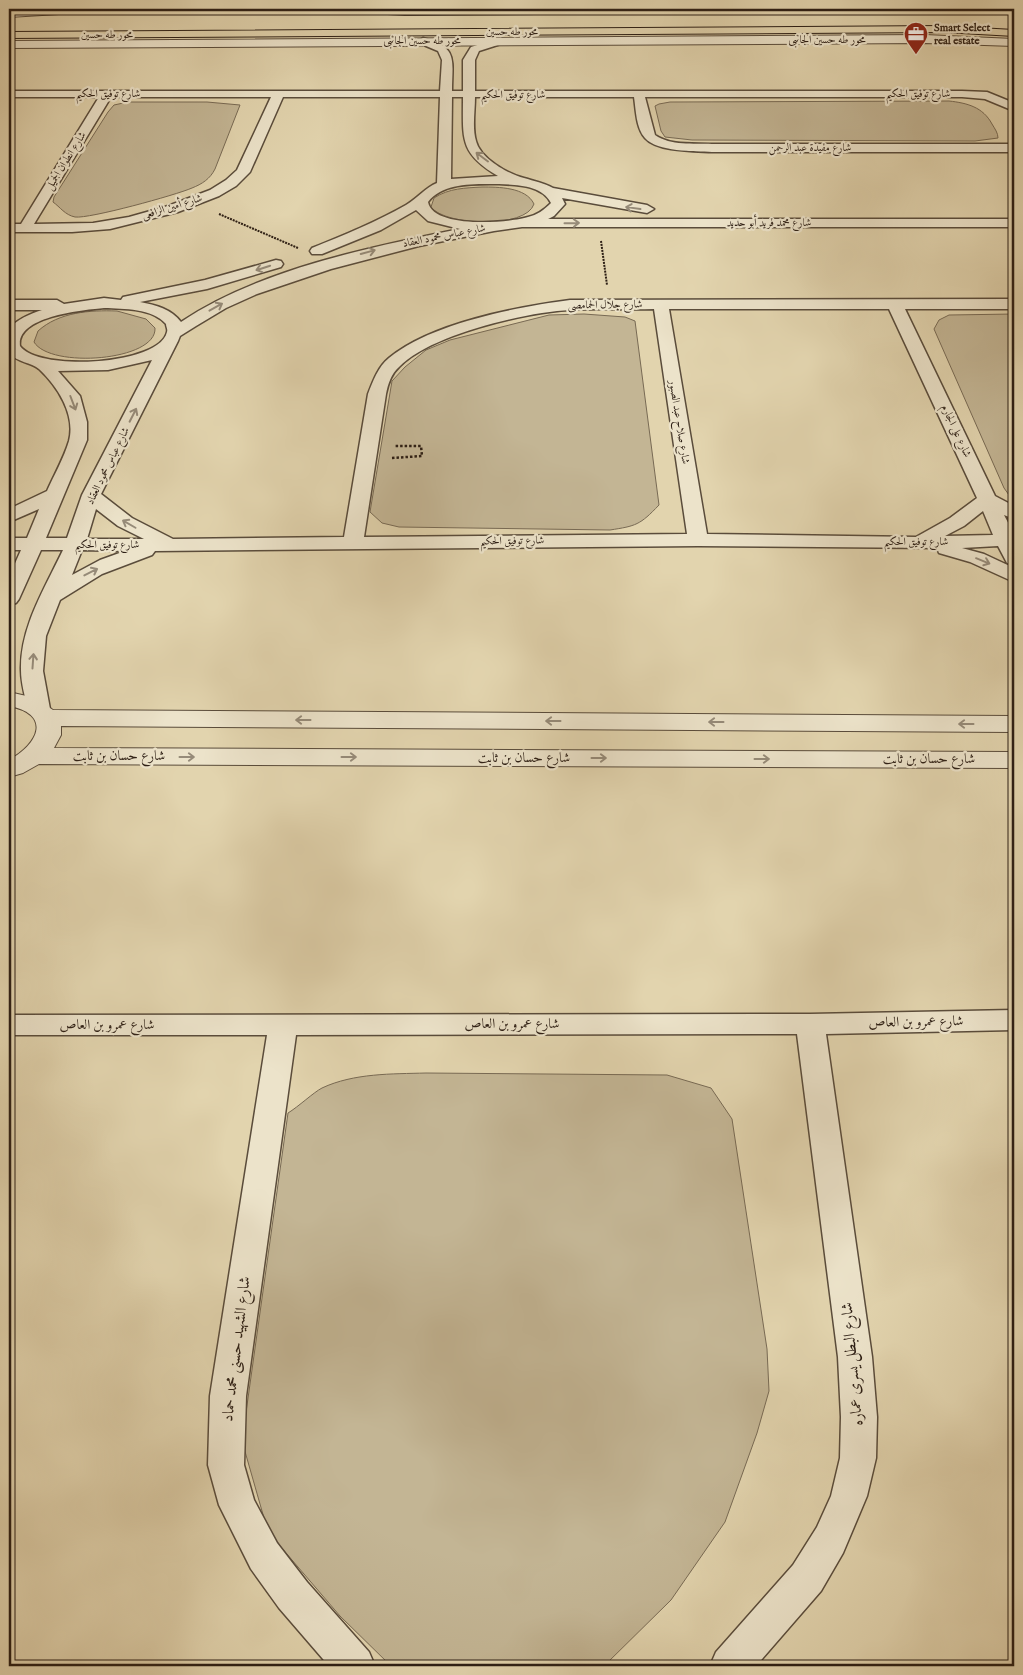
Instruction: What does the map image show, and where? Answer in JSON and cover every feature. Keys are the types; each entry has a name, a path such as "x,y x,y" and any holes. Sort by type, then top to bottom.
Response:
{"main road":[{"name":"محور طه حسين","path":"344,19 404,15 778,17"},
{"name":"محور طه حسين","path":"9,23 73,22"},
{"path":"89,35 101,28 99,25 91,22"},
{"path":"142,34 135,32 134,28 146,22"},
{"name":"محور طه حسين","path":"9,35 943,29 1014,32"}],"street":[{"path":"9,14 92,9"},
{"path":"353,9 404,15 607,9 767,9"},
{"name":"محور طه حسين الجانبى","path":"9,45 933,39 1014,43"},
{"path":"423,41 442,49 448,60 444,186"},
{"path":"500,41 475,49 470,60 471,147 476,154 506,175 523,183"},
{"path":"470,79 518,95"},
{"path":"397,95 446,80"},
{"name":"شارع توفيق الحكيم","path":"9,94 446,95 470,101 518,95 962,94 987,96 1014,107"},
{"name":"شارع انطوان الجميل","path":"25,228 107,94"},
{"name":"شارع أمين الرافعى","path":"9,228 96,226 140,218 193,202 224,189 236,181 243,172 278,95"},
{"path":"397,95 446,108"},
{"name":"شارع مفيدة عبد الرحمن","path":"639,95 650,137 660,142 673,144 722,148 1014,148"},
{"path":"9,305 104,303 207,284 302,256 352,238 420,202 428,193 444,186 491,180 523,183"},
{"name":"شارع محمد فريد أبو حديد","path":"523,183 551,192 614,205 703,215 1014,214"},
{"path":"420,202 423,210 448,222 491,227 523,223 543,217 555,210 558,204 557,198 551,192"},
{"name":"شارع محمد فريد أبو حديد","path":"523,223 1014,223"},
{"name":"شارع عباس محمود العقاد","path":"43,714 32,671 35,636 50,598 75,545 92,495 172,337 227,300 257,288 373,251 491,227"},
{"path":"87,304 52,311 25,323 16,331 10,346 29,360 44,364 78,368 107,366 146,356 160,349 172,337 174,325 168,317 158,311 142,307 104,303"},
{"name":"شارع جلال الحمامصى","path":"353,543 377,394 383,375 394,362 412,348 453,332 520,313 570,305 1014,304"},
{"name":"شارع صلاح عبد الصبور","path":"661,305 698,540"},
{"name":"شارع على الجارم","path":"895,305 987,499 1010,540 1014,559"},
{"path":"9,599 78,440 78,422 71,396 44,364"},
{"path":"9,516 56,494"},
{"path":"92,495 125,522 172,545"},
{"path":"919,543 957,522 987,499 1014,513"},
{"name":"شارع توفيق الحكيم","path":"9,544 172,545 698,540 919,543 1010,540"},
{"path":"919,543 977,558 1014,576"},
{"path":"50,598 74,581 103,566 136,554 172,545"},
{"path":"9,699 27,703 43,714 50,730 45,743 17,766"},
{"path":"43,714 1014,724"},
{"name":"شارع حسان بن ثابت","path":"17,766 1014,760"},
{"name":"شارع عمرو بن العاص","path":"9,1025 810,1024 1014,1020"},
{"name":"شارع الشهيد حسنى محمد حماد","path":"283,1024 228,1396 226,1465 237,1505 264,1556 293,1594 354,1666"},
{"name":"شارع البطل يسرى عماره","path":"730,1666 807,1578 830,1540 849,1496 858,1458 859,1417 855,1358 810,1024"}],"path":[{"path":"193,202 302,256"},
{"path":"599,222 610,305"},
{"path":"421,446 422,456 367,452 421,446"}],"shaded area":[{"path":"949,101 962,103 979,110 988,118 998,138 975,141 692,140 665,137 661,131 655,106 670,102"},
{"path":"128,102 207,102 240,105 215,169 211,176 202,183 169,196 114,211 83,217 68,215 53,202 54,197 108,112 114,105"},
{"path":"482,187 518,191 530,198 534,204 528,212 516,218 485,222 452,218 439,213 431,207 434,198 446,192"},
{"path":"96,311 117,311 146,319 155,328 151,339 139,348 101,358 60,356 44,351 34,342 38,331 65,316"},
{"path":"584,314 625,317 635,321 659,505 647,517 632,526 610,530 399,527 382,523 370,512 392,381 405,367 426,350 450,340 549,315"},
{"path":"1014,314 1014,502 1004,488 934,329 939,320 949,315"},
{"path":"426,1073 667,1075 711,1088 732,1119 767,1349 769,1391 757,1433 725,1522 671,1600 604,1666 391,1666 340,1616 268,1532 242,1441 288,1113 322,1088 347,1079 373,1075"}],"place":[{"name":"Smart Select real estate","path":"916,55"}]}
